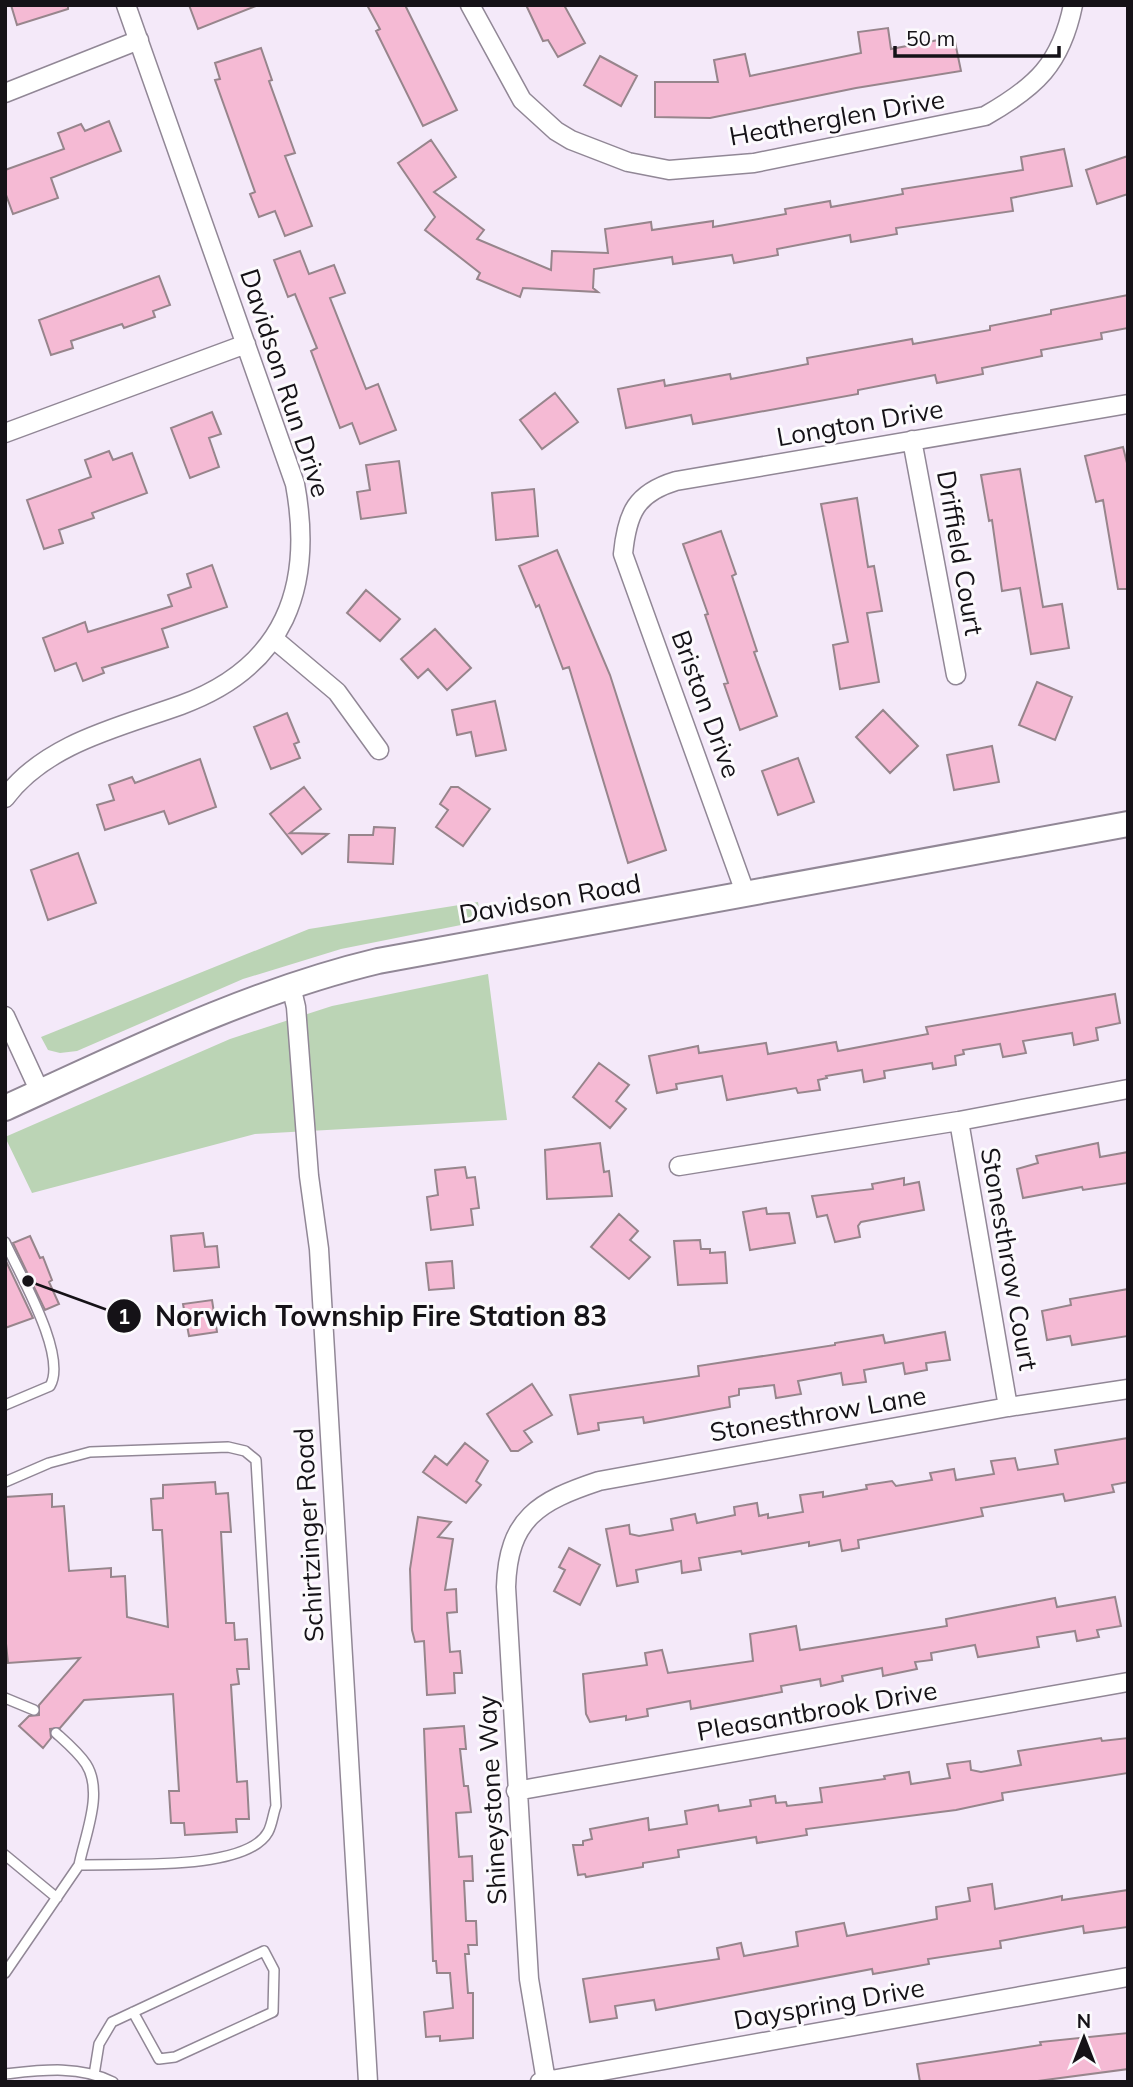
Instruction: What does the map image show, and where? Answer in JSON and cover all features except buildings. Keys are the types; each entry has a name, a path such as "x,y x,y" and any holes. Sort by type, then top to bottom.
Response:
{"main road":[{"name":"Davidson Road","path":"5,1108 229,1009 326,973 378,961 1128,824"}],"street":[{"name":"Davidson Run Drive","path":"5,798 24,777 50,758 84,739 185,704 221,685 274,639 296,592 303,542 295,484 126,5"},
{"name":"Heatherglen Drive","path":"470,5 522,100 556,131 588,148 628,162 669,170 754,163 947,126 985,116 1017,96 1044,72 1059,54 1067,34 1073,5"},
{"path":"5,93 139,40"},
{"path":"5,433 246,344"},
{"name":"Longton Drive","path":"625,530 632,510 645,496 654,488 676,481 1128,404"},
{"name":"Driffield Court","path":"912,440 956,675"},
{"name":"Briston Drive","path":"625,530 623,554 746,895"},
{"path":"274,639 337,692 379,750"},
{"name":"Schirtzinger Road","path":"291,986 296,1007 319,1249 368,2082"},
{"path":"5,1016 40,1092"},
{"path":"679,1166 959,1121 1128,1089"},
{"name":"Stonesthrow Court","path":"959,1121 1008,1406"},
{"name":"Stonesthrow Lane","path":"528,1520 553,1497 599,1481 1008,1406 1128,1389"},
{"name":"Shineystone Way","path":"528,1520 517,1535 507,1568 516,1791 529,1979 543,2081"},
{"name":"Pleasantbrook Drive","path":"516,1791 1128,1682"},
{"name":"Dayspring Drive","path":"543,2081 1128,1978"}],"lane":[{"path":"5,1242 53,1349 54,1371 50,1386 5,1405"},
{"path":"5,1482 49,1463 90,1452 228,1447 245,1451 256,1460 276,1805 268,1833 251,1849 218,1860 79,1865"},
{"path":"5,1698 34,1710"},
{"path":"5,1973 79,1865 93,1801 93,1780 86,1765 56,1732"},
{"path":"5,1855 57,1898"},
{"path":"94,2075 99,2044 112,2022 133,2012 264,1951 274,1970 273,2012 175,2057 159,2059 133,2012"},
{"path":"5,2074 54,2069 94,2075 113,2082"}],"green space":[{"path":"478,902 481,921 341,949 243,979 77,1051 60,1053 48,1050 41,1037 309,929"},
{"path":"488,974 507,1120 255,1134 32,1193 5,1137 230,1039 332,1006"}],"place":[{"name":"Norwich Township Fire Station 83","path":"28,1281"}]}
